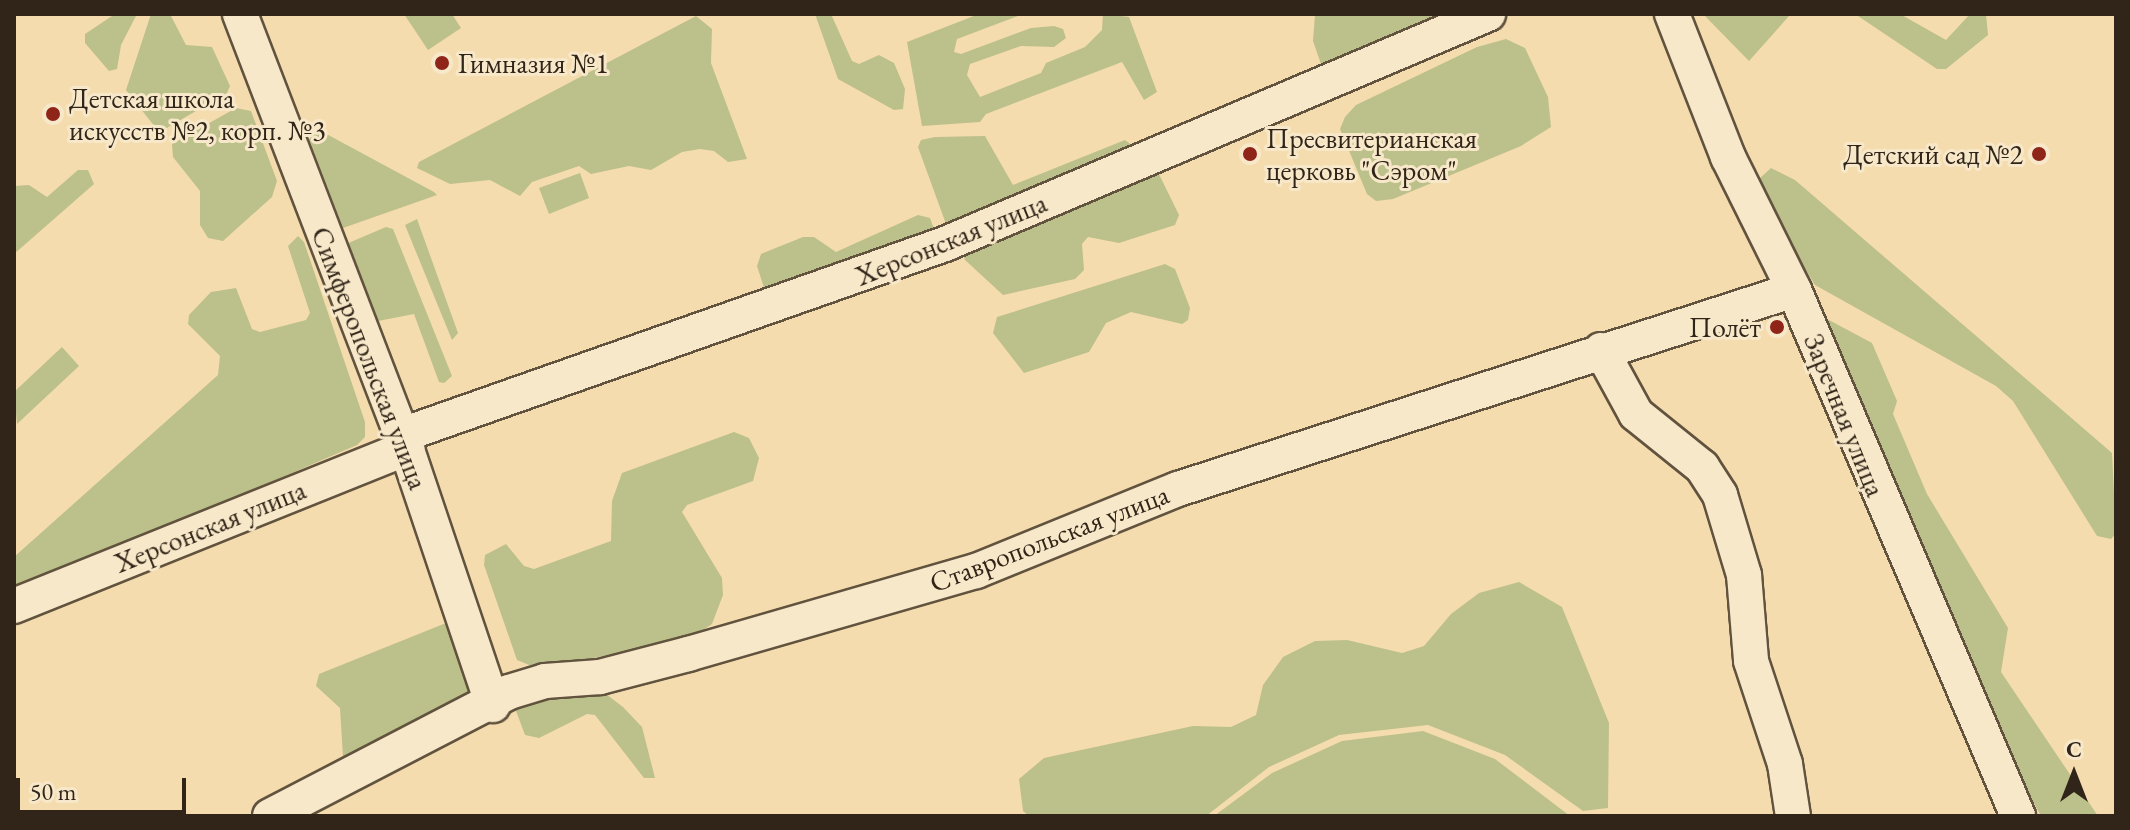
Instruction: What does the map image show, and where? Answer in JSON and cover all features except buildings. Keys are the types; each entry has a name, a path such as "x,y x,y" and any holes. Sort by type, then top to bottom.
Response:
{"street":[{"name":"Симферопольская улица","path":"240,14 404,442 493,705"},
{"name":"Херсонская улица","path":"14,606 404,442 945,244 1488,14"},
{"name":"Заречная улица","path":"1672,14 1728,157 1794,290 2018,816"},
{"name":"Ставропольская улица","path":"270,816 493,705 509,692 545,681 600,677 976,571 1178,489 1794,290"},
{"path":"1601,350 1636,414 1702,467 1720,495 1744,575 1751,661 1785,764 1793,816"}],"green space":[{"path":"115,14 137,14 121,45 117,69 109,71 85,43 85,34"},
{"path":"151,14 170,14 186,45 212,47 230,86 227,93 165,129 155,127 126,90"},
{"path":"404,14 452,14 461,28 428,50"},
{"path":"815,14 831,14 852,61 859,64 879,55 894,63 905,89 903,109 894,110 838,79"},
{"path":"979,14 1023,14 957,39 954,52 961,54 1031,28 1054,26 1063,29 1066,38 1054,47 1021,46 970,64 967,75 980,97 1041,73 1046,63 1085,47 1102,30 1103,14 1129,17 1157,92 1144,100 1122,62 986,114 980,122 922,126 907,42"},
{"path":"1315,14 1461,14 1322,67 1313,41"},
{"path":"1703,14 1789,14 1789,16 1749,61"},
{"path":"1855,14 1900,14 1946,40 1970,14 1986,14 1988,35 1946,69 1937,69"},
{"path":"696,16 712,29 711,63 747,159 728,162 714,151 700,149 682,152 651,170 629,166 591,174 579,166 532,182 520,196 490,180 450,184 417,168 419,162"},
{"path":"1506,39 1525,48 1548,97 1551,127 1521,146 1393,199 1376,201 1367,194 1340,129 1345,117 1356,105 1477,47"},
{"path":"236,108 251,111 277,181 272,197 223,241 208,238 200,225 200,191 173,157 172,144"},
{"path":"319,130 437,195 343,228 309,139"},
{"path":"985,136 1013,185 1125,140 1137,149 954,228 946,224 918,147 921,140 935,137"},
{"path":"1156,168 1179,215 1175,225 1119,243 1088,237 1082,244 1084,270 1075,279 1003,295 965,260 962,251"},
{"path":"1771,168 1795,180 2112,453 2116,533 2111,539 2097,536 2013,401 1996,386 1815,285 1763,199 1759,179"},
{"path":"78,170 88,170 94,184 14,254 14,186 29,185 47,197"},
{"path":"580,173 589,198 549,214 539,188"},
{"path":"918,215 930,218 936,234 767,297 757,266 761,254 803,237 814,237 836,252"},
{"path":"417,219 458,333 452,340 405,225"},
{"path":"386,227 393,229 452,376 444,383 439,382 414,314 373,322 346,244"},
{"path":"298,236 304,242 365,422 365,437 357,445 14,592 14,557 218,375 220,356 188,324 189,315 211,292 236,288 252,329 260,332 306,320 310,313 288,246"},
{"path":"1165,264 1175,269 1190,308 1188,320 1182,324 1131,312 1106,323 1089,352 1024,373 993,333 997,317"},
{"path":"1829,320 1872,343 1897,401 1893,414 1927,494 2008,628 2001,672 2098,816 2041,816 2014,767 1824,322"},
{"path":"62,347 79,366 17,424 14,392"},
{"path":"734,432 749,438 759,458 753,481 687,505 682,512 722,578 723,595 712,624 691,638 539,669 517,660 484,565 485,555 506,544 524,566 534,569 611,541 612,501 622,473"},
{"path":"1519,582 1562,607 1609,723 1608,808 1583,811 1505,755 1428,725 1339,735 1269,767 1206,816 1029,816 1023,811 1019,779 1044,758 1193,726 1231,727 1256,715 1263,685 1283,657 1315,641 1347,640 1402,653 1424,646 1451,614 1479,593"},
{"path":"446,623 453,625 471,688 470,706 354,761 343,757 340,708 316,686 319,674"},
{"path":"556,691 602,691 623,707 642,727 655,778 644,778 595,715 587,714 539,738 525,735 513,703"},
{"path":"1423,731 1495,759 1570,816 1214,816 1272,773 1342,741"}],"place":[{"name":"Гимназия №1","path":"442,63"},
{"name":"Детская школа искусств №2, корп. №3","path":"53,114"},
{"name":"Пресвитерианская церковь \"Сэром\"","path":"1250,154"},
{"name":"Детский сад №2","path":"2039,154"},
{"name":"Полёт","path":"1777,327"}]}
